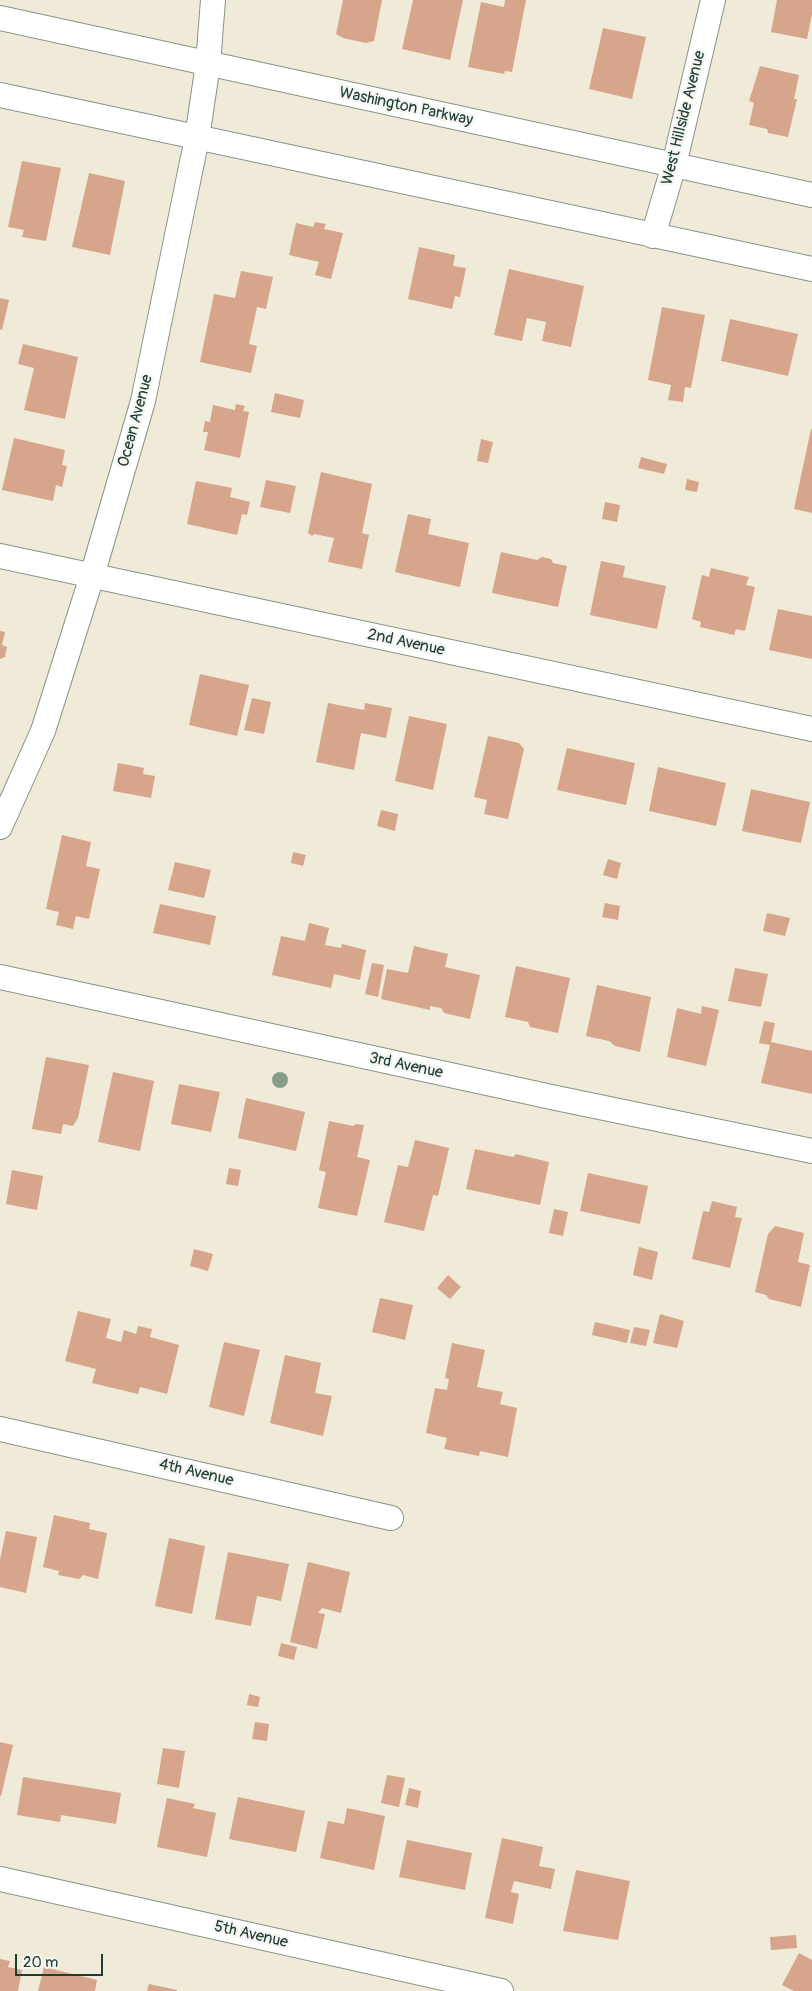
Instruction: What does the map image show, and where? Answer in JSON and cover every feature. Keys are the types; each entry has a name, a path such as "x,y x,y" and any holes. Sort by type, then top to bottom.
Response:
{"street":[{"name":"Ocean Avenue","path":"0,827 42,731 92,576 143,401 197,138 208,64 213,0"},
{"name":"West Hillside Avenue","path":"653,236 674,165 713,0"},
{"name":"Washington Parkway","path":"0,18 812,195"},
{"path":"0,95 812,269"},
{"name":"2nd Avenue","path":"0,556 812,729"},
{"name":"3rd Avenue","path":"0,977 556,1098 812,1151"},
{"name":"4th Avenue","path":"0,1429 391,1518"},
{"name":"5th Avenue","path":"0,1878 501,1991"}],"building":[{"path":"343,0 382,0 374,41 366,43 343,38 336,34"},
{"path":"413,0 463,0 450,60 402,49"},
{"path":"505,0 526,0 512,72 505,71 504,74 468,67 481,2 504,7"},
{"path":"777,0 812,0 812,14 807,39 771,32"},
{"path":"603,28 646,37 632,99 589,89"},
{"path":"760,66 799,75 794,99 797,99 788,137 768,133 767,129 749,125 754,103 749,101"},
{"path":"22,161 61,168 46,241 22,237 24,230 8,227"},
{"path":"89,173 125,181 110,255 72,247"},
{"path":"315,222 326,224 324,229 343,233 331,279 315,275 319,262 289,255 296,223 313,227"},
{"path":"419,247 455,255 453,266 466,268 460,297 455,296 452,309 408,299"},
{"path":"509,269 584,286 571,347 542,341 546,322 527,318 522,341 494,335"},
{"path":"241,271 273,277 266,309 257,307 249,344 257,346 251,373 200,362 214,294 235,298"},
{"path":"0,298 9,300 2,330 0,329"},
{"path":"662,307 705,315 691,388 685,387 683,402 668,400 671,385 648,380"},
{"path":"730,319 798,334 788,376 721,361"},
{"path":"23,344 78,357 65,419 24,410 34,368 18,364"},
{"path":"275,393 304,400 300,418 271,412"},
{"path":"236,404 245,406 243,411 249,412 240,458 204,450 208,432 203,432 205,421 210,422 213,405 235,410"},
{"path":"812,429 812,513 794,509"},
{"path":"14,438 65,450 62,465 67,466 62,487 56,485 53,501 2,490"},
{"path":"481,439 493,442 488,463 477,461"},
{"path":"641,457 667,464 664,474 638,468"},
{"path":"321,472 372,484 362,533 369,535 362,569 328,562 334,538 314,534 312,536 308,533"},
{"path":"687,479 699,482 697,492 685,490"},
{"path":"266,480 296,486 290,513 260,507"},
{"path":"196,481 232,488 230,497 250,502 247,515 242,514 237,535 187,524"},
{"path":"605,502 620,505 617,522 602,519"},
{"path":"408,514 431,519 428,534 469,543 460,587 395,572"},
{"path":"501,552 537,560 542,557 551,559 553,563 567,566 558,607 492,593"},
{"path":"601,561 625,566 623,577 666,586 657,629 590,615"},
{"path":"711,568 749,577 746,585 755,587 745,631 736,629 734,635 700,627 701,622 692,619 702,575 709,577"},
{"path":"778,609 812,616 812,659 769,650"},
{"path":"0,631 5,632 2,645 7,647 5,657 0,659"},
{"path":"200,674 249,685 237,736 189,725"},
{"path":"252,698 271,702 264,734 244,730"},
{"path":"328,703 364,710 365,703 392,708 386,738 361,733 354,770 316,762"},
{"path":"409,716 447,724 433,790 395,781"},
{"path":"488,736 519,743 524,749 508,819 484,814 487,800 474,797"},
{"path":"567,748 635,763 626,805 557,790"},
{"path":"118,763 144,768 143,774 155,776 151,798 113,791"},
{"path":"658,767 726,783 716,826 649,811"},
{"path":"751,789 810,802 801,843 742,831"},
{"path":"381,810 398,814 395,831 377,826"},
{"path":"62,835 91,842 86,866 100,869 89,919 76,916 73,929 56,925 59,912 46,909"},
{"path":"293,852 306,855 303,866 291,863"},
{"path":"608,859 621,863 617,879 603,875"},
{"path":"175,862 211,870 204,898 168,890"},
{"path":"605,903 620,906 618,920 602,917"},
{"path":"160,904 216,916 210,945 153,933"},
{"path":"767,913 790,918 785,936 763,931"},
{"path":"309,923 329,928 325,945 341,948 342,944 366,950 360,980 334,974 331,988 272,975 281,936 305,941"},
{"path":"414,946 448,954 445,967 480,975 470,1019 444,1013 441,1008 430,1006 430,1010 381,999 387,969 408,973"},
{"path":"372,963 384,965 378,997 365,994"},
{"path":"516,966 570,978 558,1033 530,1027 528,1022 505,1017"},
{"path":"735,968 768,974 761,1007 728,1001"},
{"path":"597,985 651,997 640,1052 615,1046 609,1041 586,1036"},
{"path":"702,1006 719,1010 706,1066 667,1057 677,1008 701,1014"},
{"path":"764,1021 775,1023 771,1042 812,1051 812,1094 761,1083 770,1045 759,1043"},
{"path":"46,1057 89,1065 78,1118 73,1126 63,1124 61,1134 32,1129"},
{"path":"113,1072 154,1081 140,1151 98,1142"},
{"path":"179,1084 220,1092 211,1132 171,1124"},
{"path":"246,1098 305,1112 296,1151 238,1138"},
{"path":"329,1121 353,1126 356,1124 364,1125 357,1157 370,1160 357,1216 318,1208 326,1172 319,1170"},
{"path":"415,1140 449,1148 438,1196 433,1195 424,1231 384,1222 398,1165 408,1167"},
{"path":"475,1149 513,1157 516,1154 549,1162 540,1205 466,1189"},
{"path":"229,1168 241,1170 238,1186 226,1184"},
{"path":"12,1170 43,1176 37,1210 6,1204"},
{"path":"588,1173 648,1186 640,1224 580,1211"},
{"path":"712,1201 737,1207 735,1217 742,1218 730,1268 692,1259 703,1211 709,1212"},
{"path":"554,1209 568,1212 563,1236 549,1233"},
{"path":"775,1226 804,1233 798,1262 810,1265 801,1307 769,1299 766,1295 755,1292 768,1234"},
{"path":"639,1247 658,1252 652,1280 633,1275"},
{"path":"194,1249 213,1254 208,1271 190,1266"},
{"path":"448,1275 461,1287 450,1299 437,1288"},
{"path":"380,1298 413,1305 405,1340 372,1332"},
{"path":"78,1311 111,1319 106,1338 121,1342 124,1330 136,1334 138,1326 152,1329 150,1337 179,1345 167,1394 140,1387 138,1394 92,1383 96,1369 65,1361"},
{"path":"660,1314 684,1321 677,1348 653,1343"},
{"path":"595,1322 630,1330 627,1343 592,1335"},
{"path":"634,1327 650,1330 646,1346 630,1343"},
{"path":"224,1342 260,1350 244,1416 209,1407"},
{"path":"452,1343 485,1350 477,1387 503,1392 500,1404 517,1408 508,1457 480,1451 479,1456 444,1449 447,1438 426,1433 435,1388 447,1390 449,1379 445,1378"},
{"path":"285,1355 321,1363 315,1393 332,1396 323,1436 270,1423"},
{"path":"54,1515 90,1523 89,1529 107,1533 98,1579 83,1575 79,1579 58,1575 59,1571 43,1567"},
{"path":"6,1531 37,1537 26,1593 0,1587 0,1560"},
{"path":"169,1538 205,1546 192,1614 155,1606"},
{"path":"228,1552 289,1564 281,1601 257,1596 251,1626 215,1619"},
{"path":"308,1562 350,1572 341,1613 322,1608 318,1613 325,1614 317,1649 290,1642"},
{"path":"281,1643 297,1647 294,1660 278,1656"},
{"path":"249,1694 260,1697 258,1707 247,1705"},
{"path":"255,1722 269,1724 267,1741 252,1739"},
{"path":"0,1742 13,1745 1,1796 0,1796"},
{"path":"163,1748 185,1751 179,1788 157,1784"},
{"path":"387,1775 405,1778 399,1807 381,1803"},
{"path":"23,1777 121,1793 116,1824 61,1815 60,1822 17,1815"},
{"path":"409,1788 421,1791 418,1808 405,1805"},
{"path":"238,1797 305,1811 296,1852 229,1839"},
{"path":"167,1798 195,1804 193,1808 216,1813 207,1857 157,1847"},
{"path":"347,1808 385,1816 374,1870 320,1858 328,1821 344,1824"},
{"path":"502,1838 543,1847 539,1866 555,1869 551,1889 514,1881 511,1892 519,1894 513,1924 485,1918"},
{"path":"407,1840 472,1853 465,1890 399,1877"},
{"path":"576,1870 630,1881 618,1940 563,1931"},
{"path":"796,1935 797,1948 771,1950 770,1937"},
{"path":"799,1953 812,1960 812,1991 794,1991 782,1985"},
{"path":"0,1959 10,1961 8,1967 22,1970 18,1991 0,1991"},
{"path":"44,1967 97,1980 95,1991 38,1991"},
{"path":"149,1984 177,1990 177,1991 147,1991"}]}
